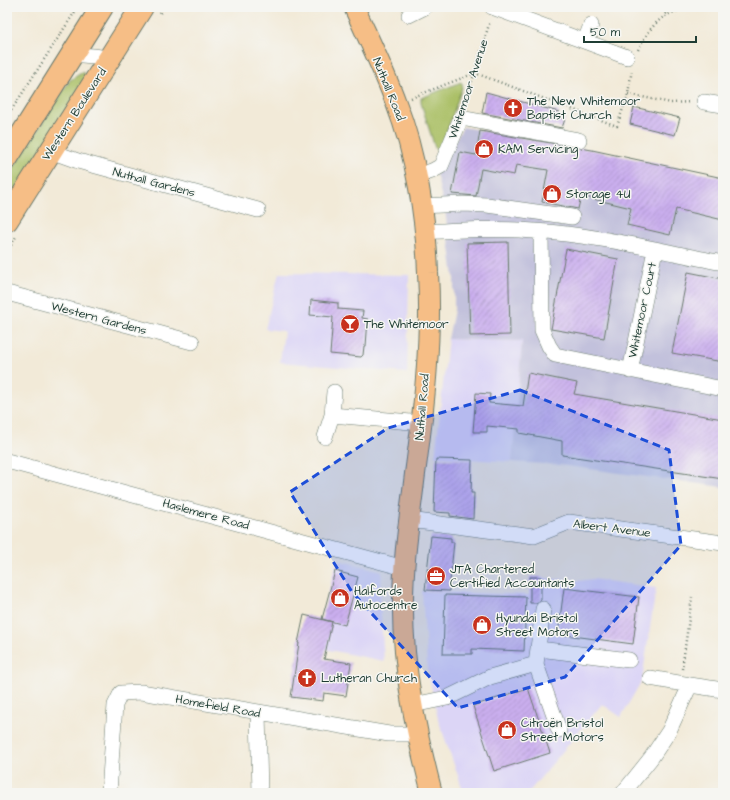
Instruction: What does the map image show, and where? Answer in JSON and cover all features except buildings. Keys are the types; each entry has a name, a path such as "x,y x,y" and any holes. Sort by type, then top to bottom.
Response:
{"highway":[{"path":"7,158 102,7"},
{"name":"Western Boulevard","path":"7,220 142,7"}],"main road":[{"name":"Nuthall Road","path":"355,7 396,103 416,176 425,232 428,274 428,325 422,423 409,520 404,568 403,602 404,644 416,734 432,793"}],"street":[{"path":"409,15 424,7"},
{"path":"493,7 632,59"},
{"path":"585,41 591,25"},
{"path":"74,53 84,57 100,55 109,60"},
{"path":"704,102 723,105"},
{"path":"461,118 579,140"},
{"name":"Whitemoor Avenue","path":"416,176 432,171 440,166 461,118"},
{"name":"Nuthall Gardens","path":"50,151 78,161 258,210"},
{"path":"421,206 463,204 487,205 572,217"},
{"name":"Whitemoor Court","path":"425,232 496,229 591,237 723,263"},
{"name":"Whitemoor Court","path":"541,232 542,330 555,355 723,389"},
{"name":"Whitemoor Court","path":"630,371 655,250"},
{"name":"Western Gardens","path":"7,294 192,342"},
{"path":"325,437 332,415 334,392"},
{"path":"332,415 422,423"},
{"name":"Haslemere Road","path":"7,461 404,568"},
{"name":"Albert Avenue","path":"409,520 534,536 569,522 723,542"},
{"path":"543,609 536,664 559,730"},
{"path":"539,649 629,660"},
{"path":"413,706 447,698 490,677 536,664"},
{"path":"650,678 723,690"},
{"path":"624,793 651,758 669,730 685,684"},
{"name":"Homefield Road","path":"109,793 114,705 121,693 141,692 389,734 416,734"},
{"path":"258,713 260,793"}],"path":[{"path":"7,117 78,7"},
{"name":"Whitemoor Avenue","path":"461,118 493,7"},
{"path":"396,103 474,73 617,126 628,94 632,59 654,24 671,7"},
{"path":"665,14 697,8 714,9 716,7"},
{"path":"628,94 672,103 704,102"},
{"path":"685,684 692,597"}],"highlighted area":[{"path":"520,390 669,450 681,545 565,677 458,708 352,592 290,492 388,428"}],"shaded area":[{"path":"463,127 592,150 723,178 723,487 560,465 512,462 522,341 448,339 454,310 454,277 445,210 436,174"},
{"path":"279,273 409,275 407,373 280,362 284,331 265,329"},
{"path":"448,339 522,341 512,462 435,457"},
{"path":"337,560 382,571 380,599 384,661 314,647"},
{"path":"530,577 578,581 593,579 656,588 642,680 621,717 602,704 528,793 464,793 438,719 427,666 422,591 529,595"}],"green space":[{"path":"83,72 87,77 7,204 7,178 70,80"},
{"path":"461,82 463,85 439,154 435,148 421,103 421,98"}],"place":[{"name":"The New Whitemoor Baptist Church","path":"513,108"},
{"name":"KAM Servicing","path":"484,149"},
{"name":"Storage 4U","path":"552,194"},
{"name":"The Whitemoor","path":"350,324"},
{"name":"JTA Chartered Certified Accountants","path":"436,576"},
{"name":"Halfords Autocentre","path":"340,598"},
{"name":"Hyundai Bristol Street Motors","path":"482,625"},
{"name":"Lutheran Church","path":"307,678"},
{"name":"Citroën Bristol Street Motors","path":"507,730"}]}
